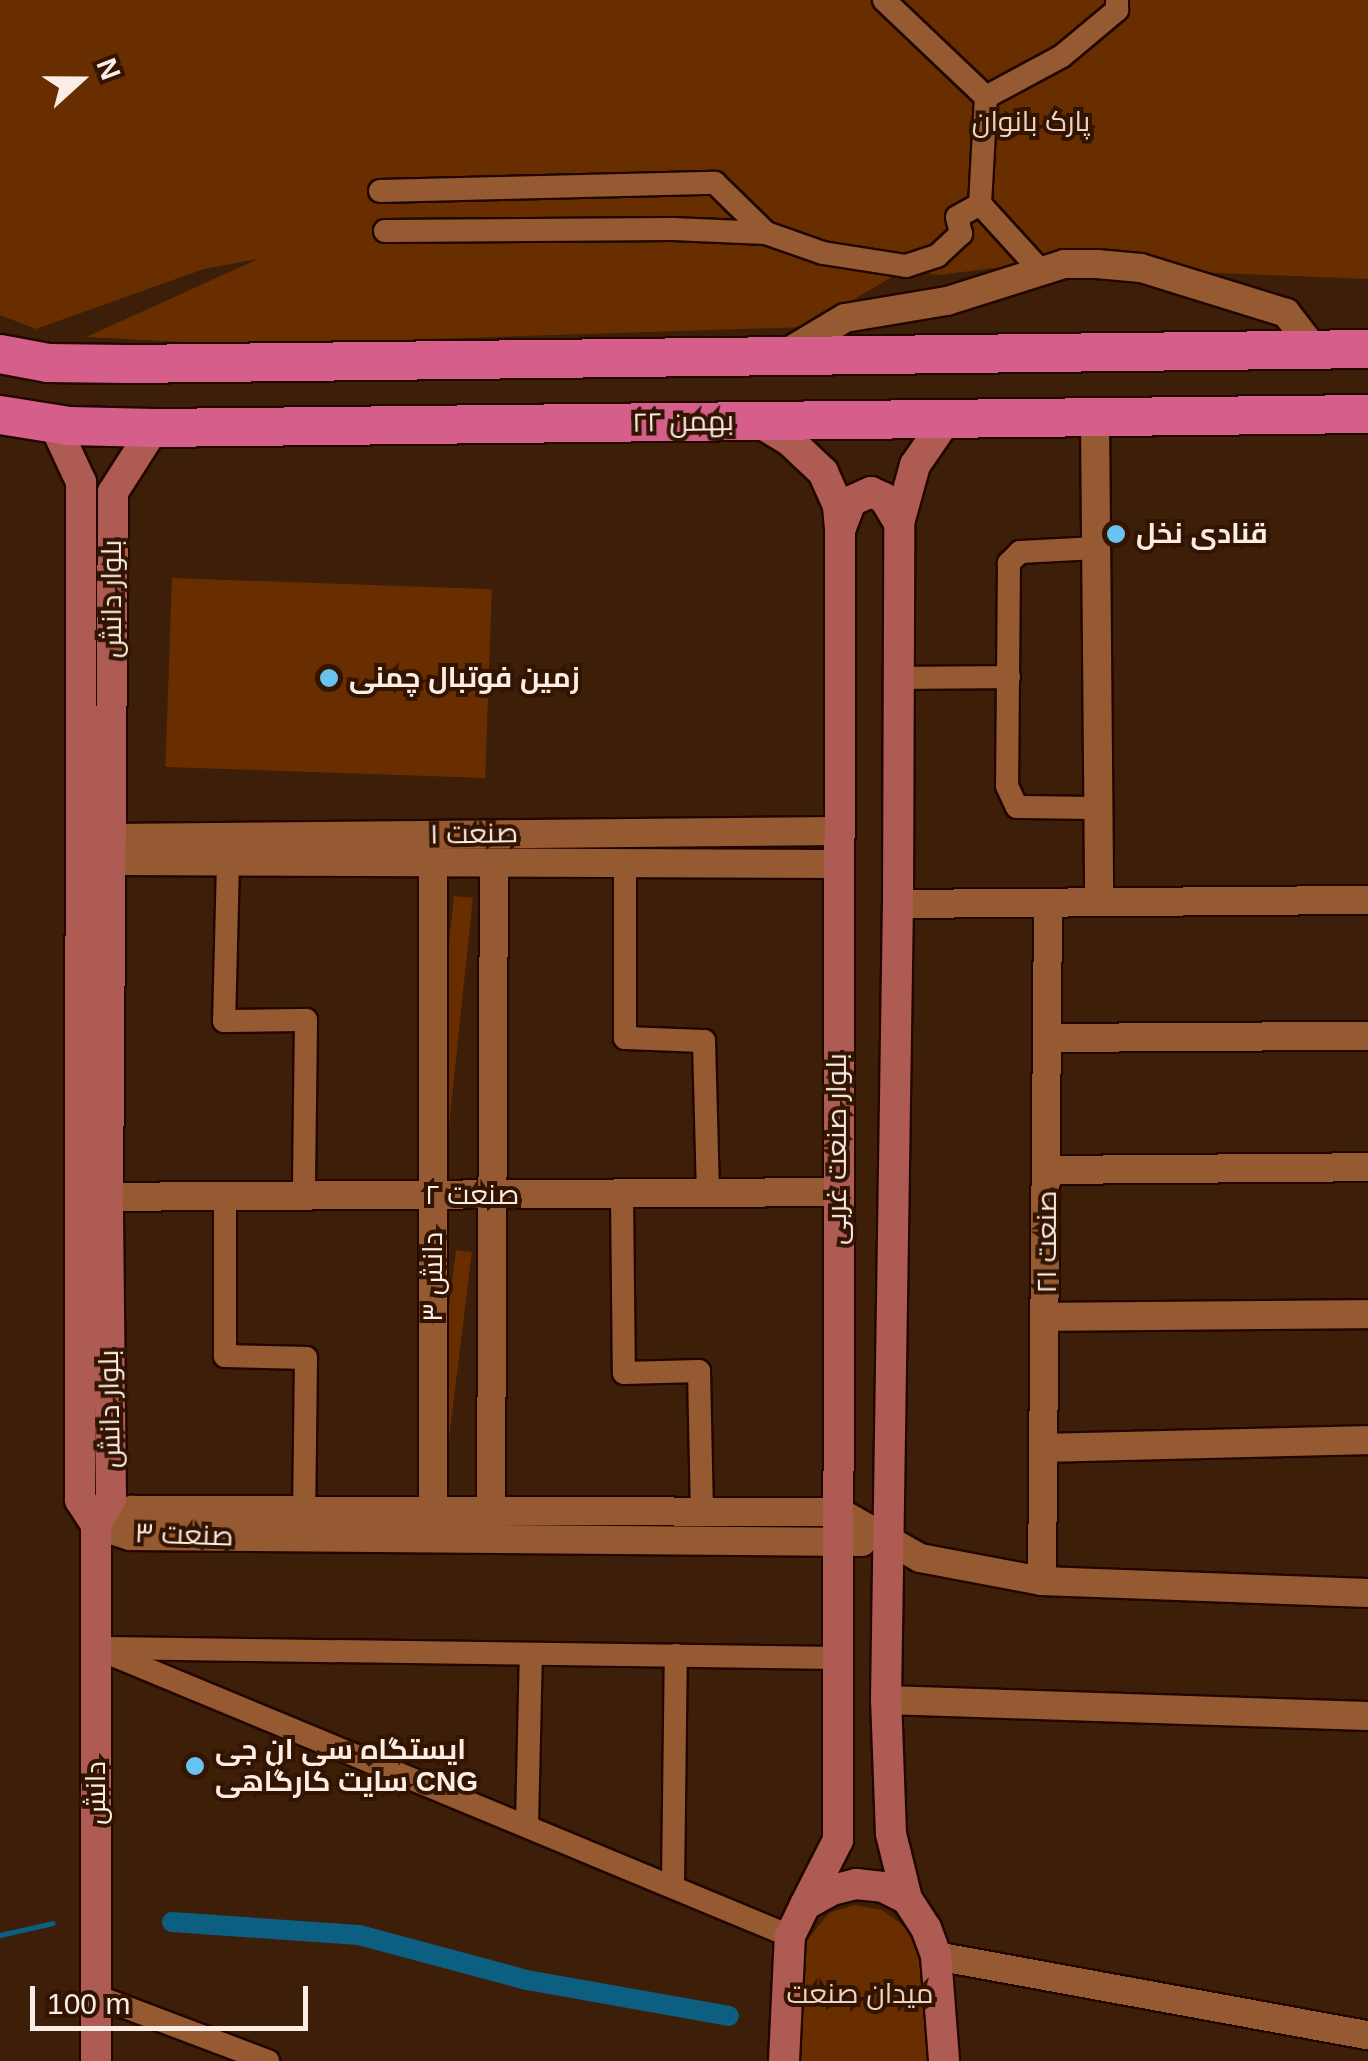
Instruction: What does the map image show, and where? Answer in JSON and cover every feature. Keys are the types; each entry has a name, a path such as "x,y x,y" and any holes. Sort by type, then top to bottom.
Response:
{"highway":[{"path":"0,354 48,362 127,364 1368,349"},
{"name":"۲۲ بهمن","path":"3,424 154,428 1368,414"}],"main road":[{"name":"بلوار صنعت غربی","path":"907,1899 891,1834 886,1700 898,904 899,523 915,465 948,417"},
{"name":"بلوار صنعت غربی","path":"756,421 789,440 822,472 838,506 840,532 838,1840 805,1905"},
{"name":"بلوار دانش","path":"54,424 81,482 95,910 93,1197 111,1498 96,1526"},
{"name":"بلوار دانش","path":"95,910 110,850 112,492 154,428"},
{"path":"840,532 850,501 871,492 884,498 899,523"},
{"name":"دانش","path":"96,1526 96,2061"},
{"path":"784,2061 785,1964 790,1936 805,1905 832,1890 856,1884 882,1887 907,1899 926,1928 936,1956 944,2061"}],"street":[{"path":"884,0 986,98 980,204 1040,270"},
{"path":"986,98 1062,56 1117,10 1117,0"},
{"path":"380,191 715,183 766,233"},
{"path":"385,231 673,229 766,233 822,253 906,266 937,256 961,234 957,216 980,204"},
{"path":"780,356 845,318 947,301 1064,264 1141,268 1286,313 1314,350"},
{"path":"1095,418 1099,902"},
{"path":"1096,548 1013,556 1009,563 1010,798 1018,807 1099,808"},
{"path":"898,678 1009,677"},
{"name":"صنعت ۱","path":"110,850 838,831"},
{"name":"صنعت ۱","path":"110,850 228,862 837,864"},
{"path":"228,862 224,1020 306,1020 304,1196"},
{"name":"دانش ۳","path":"432,1512 433,863"},
{"path":"491,1512 494,863"},
{"path":"625,864 625,1038 704,1041 708,1193"},
{"path":"898,904 1368,900"},
{"name":"صنعت ۲۱","path":"1042,1581 1048,903"},
{"path":"1048,1038 1368,1036"},
{"path":"1047,1170 1368,1166"},
{"name":"صنعت ۲","path":"93,1197 836,1192"},
{"path":"622,1194 624,1372 699,1371 702,1512"},
{"path":"224,1196 225,1356 306,1358 304,1512"},
{"path":"1046,1317 1368,1314"},
{"path":"1046,1448 1368,1440"},
{"name":"صنعت ۳","path":"96,1526 132,1510 839,1512"},
{"path":"839,1512 888,1540 948,1566 1042,1581 1368,1593"},
{"name":"صنعت ۳","path":"96,1526 130,1536 839,1545 888,1540"},
{"path":"96,1648 839,1658"},
{"path":"96,1648 790,1936"},
{"path":"527,1825 531,1654"},
{"path":"673,1885 676,1655"},
{"path":"886,1700 1368,1716"},
{"path":"936,1956 1368,2035"},
{"path":"96,1996 268,2061"}],"green space":[{"name":"پارک بانوان","path":"0,0 1368,0 1368,279 1018,265 939,275 825,256 899,273 806,327 238,345 86,337 258,259 204,269 36,329 0,315"},
{"name":"زمین فوتبال چمنی","path":"172,578 492,589 485,778 165,767"},
{"path":"454,896 473,898 446,1150 428,1148"},
{"path":"456,1250 472,1252 441,1503 425,1501"},
{"name":"میدان صنعت","path":"854,1905 882,1910 910,1930 926,1968 932,2061 791,2061 795,1955 829,1913"}],"waterway":[{"path":"172,1922 359,1935 527,1980 729,2016"},
{"path":"0,1935 53,1923"}],"place":[{"name":"قنادی نخل","path":"1116,534"},
{"name":"زمین فوتبال چمنی","path":"329,678"},
{"name":"ایستگاه سی ان جی سایت کارگاهی CNG","path":"195,1766"}]}
